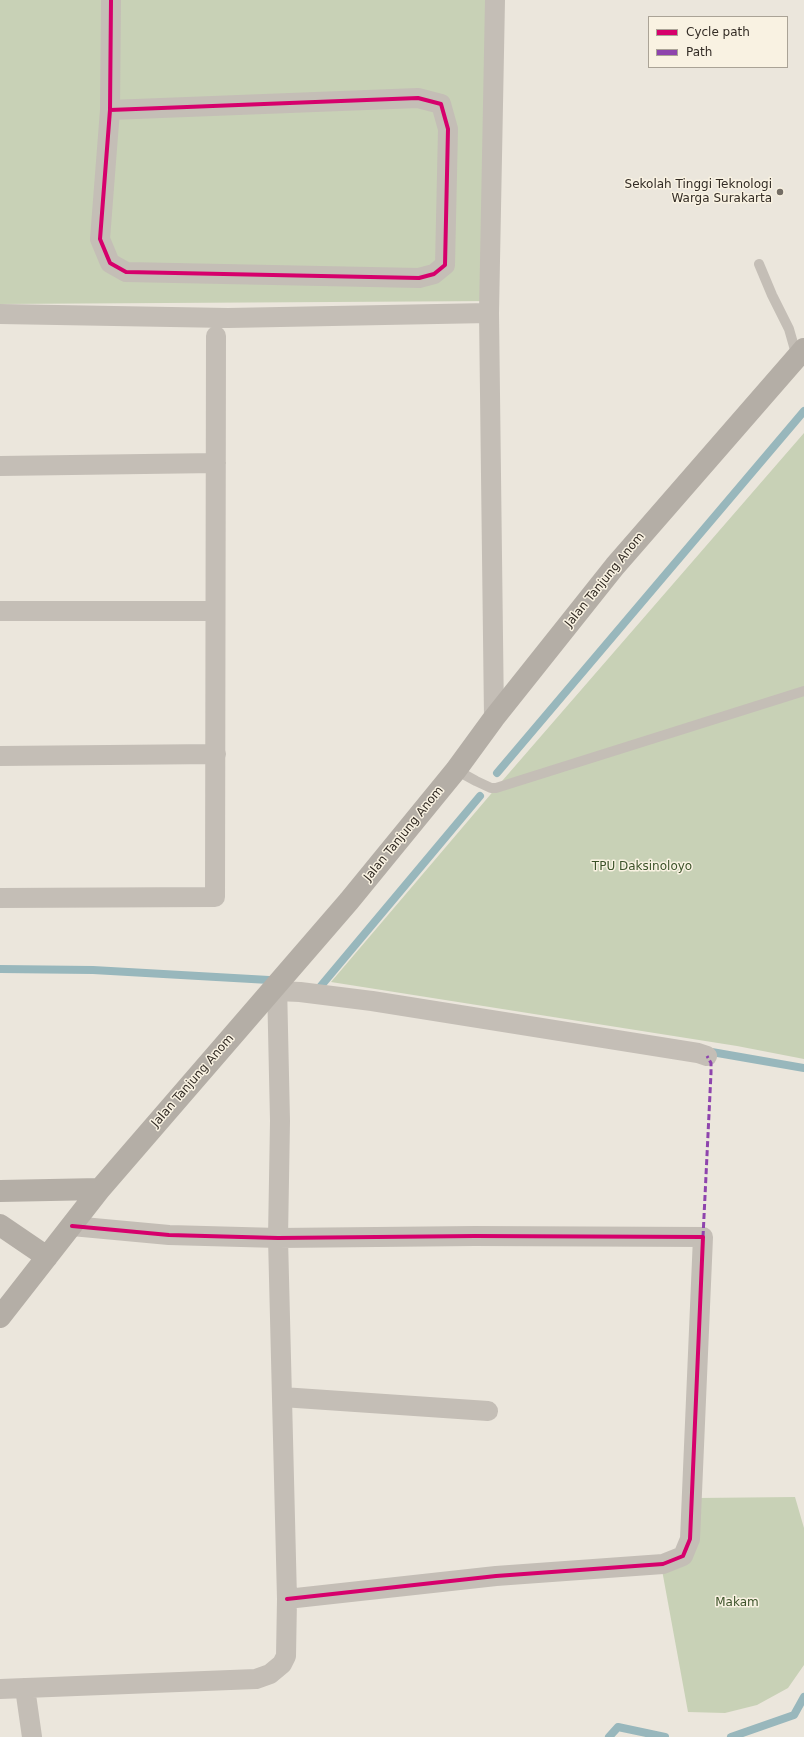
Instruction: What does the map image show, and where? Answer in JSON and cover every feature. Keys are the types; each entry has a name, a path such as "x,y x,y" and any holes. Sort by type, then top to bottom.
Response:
{"main road":[{"name":"Jalan Tanjung Anom","path":"0,1317 100,1190 277,988 349,901 456,770 494,718 615,566 800,353"},
{"path":"0,1191 100,1190"},
{"path":"0,1225 47,1257"}],"street":[{"path":"110,110 418,98 441,104 448,129 445,265 434,274 419,278 126,272 110,263 100,239 110,110 111,0"},
{"path":"494,718 489,313 495,0"},
{"path":"0,314 228,318 489,313"},
{"path":"0,898 215,897 216,336"},
{"path":"0,466 216,463"},
{"path":"0,611 215,611"},
{"path":"0,756 216,754"},
{"path":"0,1689 256,1680 270,1674 282,1664 286,1656 287,1599 278,1238 280,1121 277,988 372,1001 707,1056"},
{"path":"72,1226 169,1235 278,1238 475,1236 702,1237 690,1539 683,1556 663,1564 496,1576 287,1599"},
{"path":"282,1397 488,1411"},
{"path":"25,1688 32,1737"}],"lane":[{"path":"758,264 800,353"},
{"path":"456,770 491,788 496,788 804,691"}],"green space":[{"path":"0,0 495,0 496,301 0,304"},
{"name":"TPU Daksinoloyo","path":"804,433 804,1059 737,1046 331,982 496,788"},
{"name":"Makam","path":"795,1497 804,1528 804,1665 788,1688 757,1705 725,1713 688,1712 662,1570 674,1566 698,1498"}],"waterway":[{"path":"497,773 804,411"},
{"path":"320,987 480,796"},
{"path":"0,969 93,970 269,980"},
{"path":"706,1051 804,1068"},
{"path":"731,1737 794,1715 804,1697"},
{"path":"609,1737 618,1727 665,1737"}],"marked path":[{"path":"703,1237 711,1073 711,1063 707,1056"}],"cycle path":[{"path":"110,110 418,98 441,104 448,129 445,265 434,274 419,278 126,272 110,263 100,239 110,110 111,0"},
{"path":"72,1226 169,1235 278,1238 475,1236 703,1237 690,1539 683,1556 663,1564 496,1576 287,1599"}],"place":[{"name":"Sekolah Tinggi Teknologi Warga Surakarta","path":"780,192"}]}
